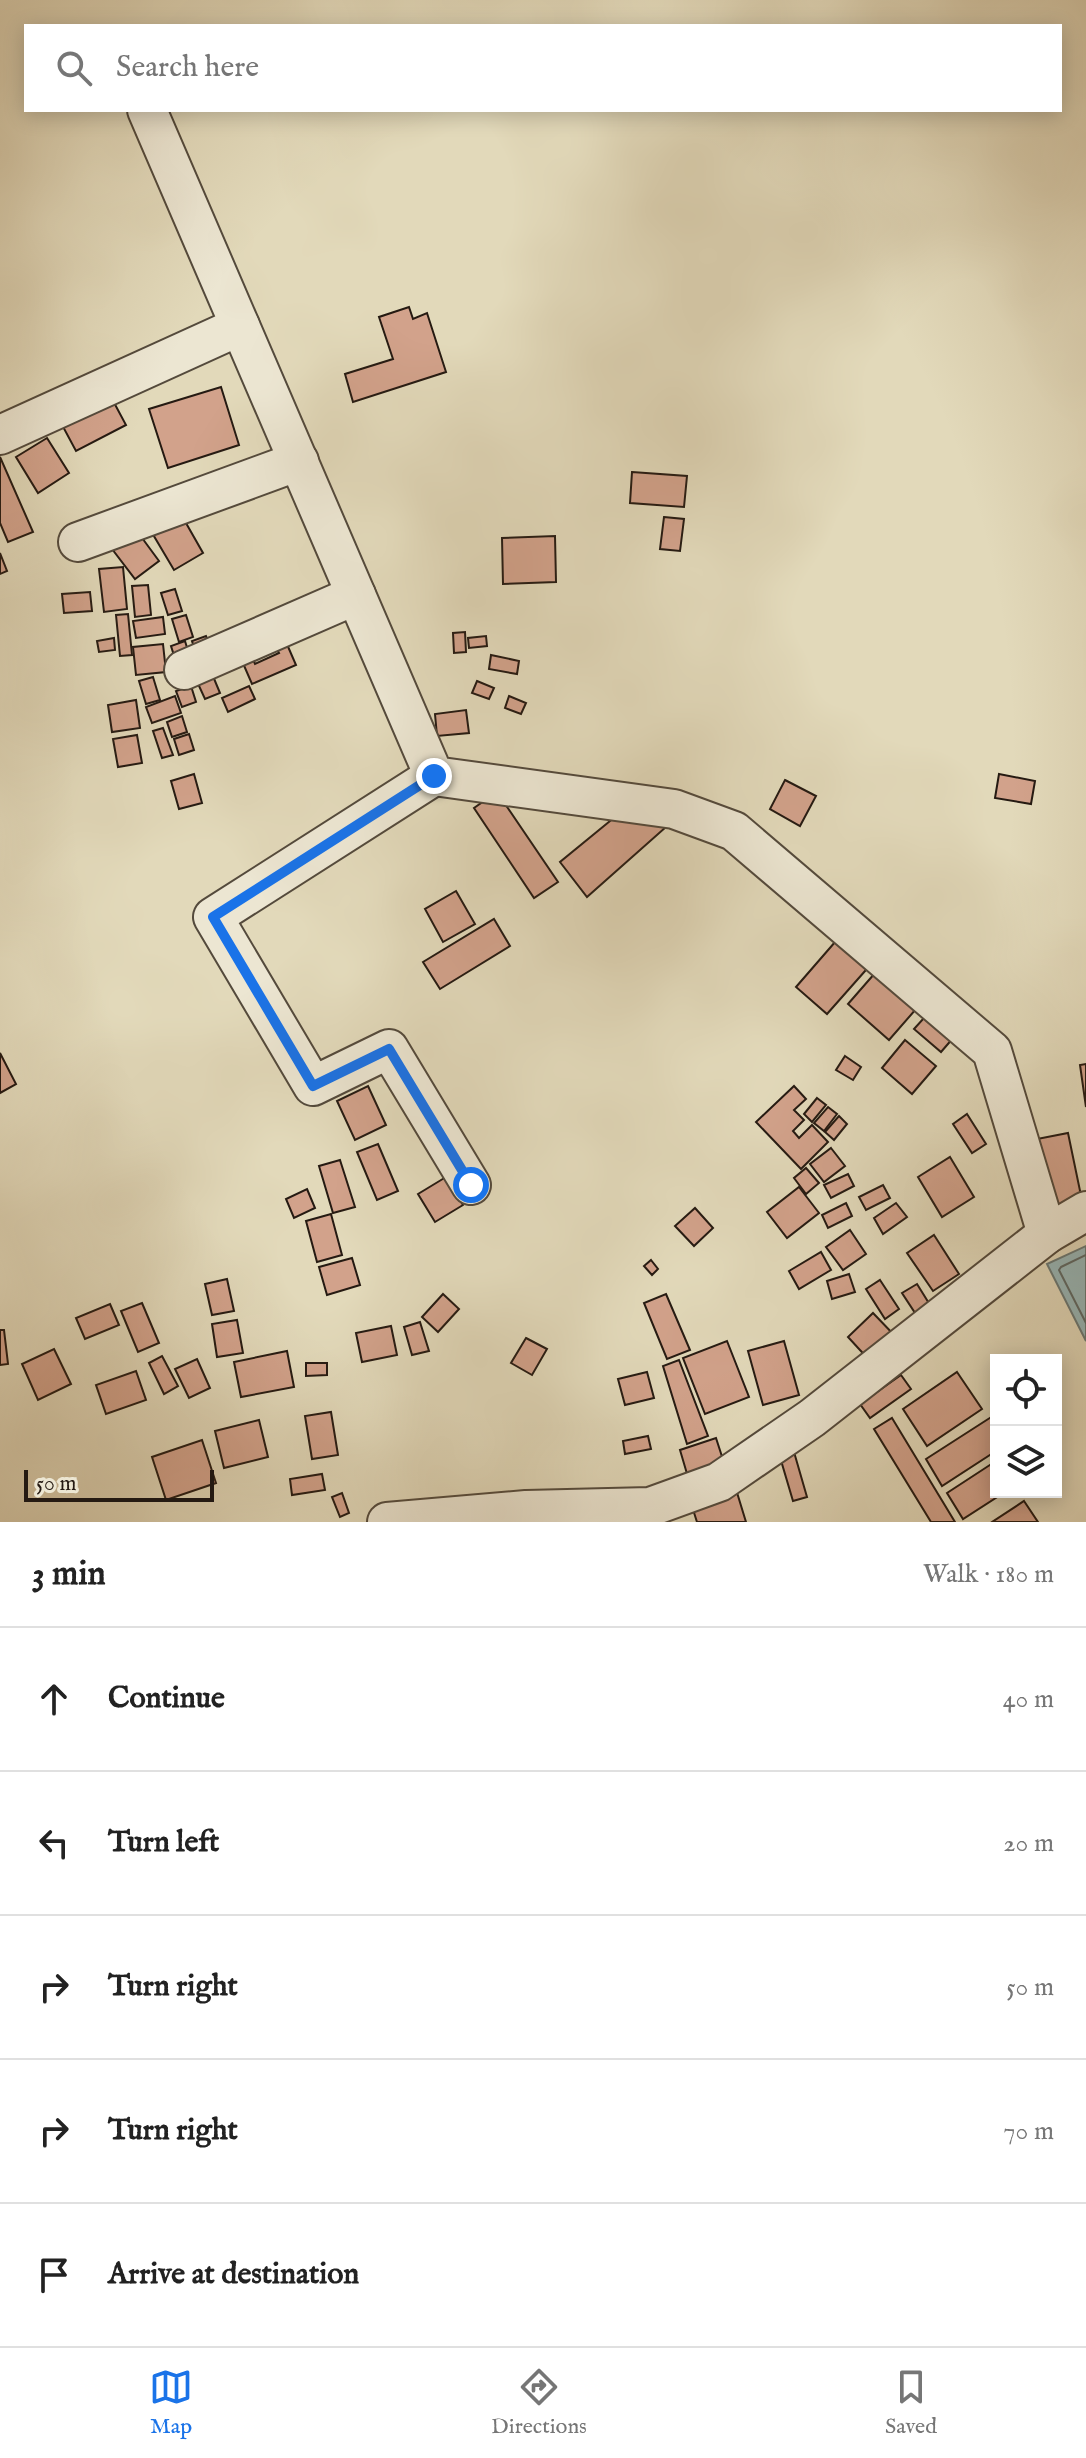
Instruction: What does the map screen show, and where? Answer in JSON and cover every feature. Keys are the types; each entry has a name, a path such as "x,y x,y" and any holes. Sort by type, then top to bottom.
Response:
{"street":[{"path":"148,112 434,776"},
{"path":"0,435 240,326"},
{"path":"78,542 299,461"},
{"path":"184,670 356,595"},
{"path":"471,1185 389,1049 313,1086 213,917 434,776 674,809 734,831 992,1051 1047,1234"},
{"path":"387,1522 526,1510 650,1507 719,1482 812,1418 1047,1234 1086,1211"}],"water":[{"path":"1086,1246 1086,1341 1047,1264"}],"building":[{"path":"409,307 413,319 427,313 446,372 353,402 345,374 393,359 379,317"},
{"path":"221,387 239,445 168,468 149,409"},
{"path":"111,397 126,425 76,451 61,423"},
{"path":"47,438 69,473 38,493 16,457"},
{"path":"0,457 33,532 8,542 0,523"},
{"path":"632,472 687,476 684,507 630,503"},
{"path":"178,509 203,553 174,570 148,526"},
{"path":"664,517 684,519 680,551 660,549"},
{"path":"134,527 159,561 135,579 109,545"},
{"path":"555,536 556,582 503,584 502,538"},
{"path":"0,553 7,571 0,574"},
{"path":"123,567 127,609 104,612 99,569"},
{"path":"148,585 151,615 135,617 132,586"},
{"path":"175,589 182,611 168,615 161,593"},
{"path":"90,592 92,611 64,613 62,594"},
{"path":"128,614 132,655 120,656 116,615"},
{"path":"186,615 193,637 179,642 172,619"},
{"path":"163,617 165,634 136,638 133,621"},
{"path":"465,632 466,652 454,653 453,633"},
{"path":"206,636 212,651 197,656 192,641"},
{"path":"486,636 487,646 469,648 468,638"},
{"path":"114,638 115,650 99,652 97,641"},
{"path":"185,641 192,664 178,668 171,646"},
{"path":"286,642 296,665 252,684 242,661 252,657 255,664 279,653 275,646"},
{"path":"163,644 166,672 136,675 133,647"},
{"path":"491,655 519,661 517,674 489,669"},
{"path":"210,669 220,693 205,699 194,675"},
{"path":"153,677 160,700 146,704 139,681"},
{"path":"477,681 494,688 489,699 472,693"},
{"path":"191,686 196,702 182,707 176,691"},
{"path":"249,686 255,699 228,712 222,698"},
{"path":"175,696 181,713 152,723 146,707"},
{"path":"509,696 526,703 521,714 505,708"},
{"path":"136,700 140,728 112,732 108,705"},
{"path":"466,710 469,733 437,736 435,714"},
{"path":"182,716 187,732 172,737 167,722"},
{"path":"163,728 173,755 162,758 153,731"},
{"path":"189,734 194,750 179,755 174,739"},
{"path":"137,735 142,763 118,767 113,739"},
{"path":"194,774 202,803 179,809 171,781"},
{"path":"999,774 1035,781 1031,804 995,798"},
{"path":"785,780 816,796 800,826 770,809"},
{"path":"497,792 558,882 534,898 474,808"},
{"path":"621,812 675,819 587,897 560,862"},
{"path":"456,891 475,924 443,942 425,909"},
{"path":"494,919 510,946 440,989 423,962"},
{"path":"842,934 873,962 827,1014 796,987"},
{"path":"882,965 923,1001 889,1040 848,1004"},
{"path":"934,1007 960,1030 941,1052 914,1029"},
{"path":"905,1040 936,1066 912,1094 882,1068"},
{"path":"0,1053 16,1084 0,1093"},
{"path":"845,1056 861,1067 853,1080 836,1070"},
{"path":"1086,1064 1086,1107 1080,1065"},
{"path":"368,1086 386,1125 355,1140 337,1101"},
{"path":"794,1086 806,1099 794,1110 804,1120 793,1131 799,1138 812,1125 828,1142 801,1169 756,1122"},
{"path":"817,1098 826,1105 812,1122 804,1114"},
{"path":"828,1107 837,1114 824,1131 814,1123"},
{"path":"967,1114 986,1144 972,1153 953,1124"},
{"path":"839,1116 847,1124 834,1140 825,1132"},
{"path":"1068,1133 1084,1210 1054,1217 1037,1139"},
{"path":"378,1144 398,1191 377,1200 357,1152"},
{"path":"831,1148 845,1166 824,1182 810,1164"},
{"path":"950,1157 974,1197 942,1217 918,1177"},
{"path":"340,1160 355,1207 333,1213 319,1166"},
{"path":"806,1168 819,1183 806,1194 794,1178"},
{"path":"848,1174 854,1186 831,1198 824,1185"},
{"path":"446,1177 463,1205 435,1222 418,1194"},
{"path":"883,1185 890,1198 866,1210 859,1197"},
{"path":"799,1187 819,1213 787,1238 767,1212"},
{"path":"307,1189 315,1208 294,1218 286,1199"},
{"path":"846,1203 852,1216 828,1228 822,1215"},
{"path":"896,1203 907,1217 883,1234 874,1218"},
{"path":"695,1208 713,1228 694,1246 675,1226"},
{"path":"331,1214 342,1255 317,1262 306,1221"},
{"path":"850,1230 866,1254 843,1270 826,1247"},
{"path":"934,1235 959,1274 933,1291 907,1253"},
{"path":"821,1252 831,1270 799,1289 789,1271"},
{"path":"352,1258 360,1285 327,1295 319,1267"},
{"path":"651,1260 658,1269 652,1275 644,1266"},
{"path":"849,1274 855,1292 832,1299 827,1281"},
{"path":"227,1279 234,1311 212,1315 205,1284"},
{"path":"880,1280 899,1309 885,1319 866,1289"},
{"path":"917,1284 935,1313 921,1322 902,1293"},
{"path":"443,1294 459,1309 438,1332 422,1317"},
{"path":"666,1294 690,1350 667,1359 644,1303"},
{"path":"142,1303 159,1343 138,1352 121,1311"},
{"path":"110,1304 119,1325 85,1339 76,1318"},
{"path":"873,1313 897,1338 871,1362 848,1337"},
{"path":"237,1320 243,1353 217,1357 212,1324"},
{"path":"420,1322 429,1351 412,1355 404,1327"},
{"path":"391,1326 397,1355 362,1362 356,1333"},
{"path":"0,1330 4,1330 8,1364 0,1365"},
{"path":"526,1338 547,1349 532,1375 511,1363"},
{"path":"727,1341 749,1397 705,1414 683,1358"},
{"path":"784,1341 799,1395 763,1405 748,1351"},
{"path":"54,1349 71,1384 38,1400 22,1364"},
{"path":"287,1351 294,1387 241,1397 234,1362"},
{"path":"162,1356 178,1386 164,1394 149,1363"},
{"path":"197,1359 210,1388 189,1398 175,1369"},
{"path":"679,1360 708,1436 687,1444 663,1366"},
{"path":"306,1363 327,1363 327,1375 306,1376"},
{"path":"136,1371 146,1400 106,1414 96,1385"},
{"path":"647,1372 654,1398 625,1405 618,1379"},
{"path":"957,1372 982,1409 927,1446 903,1409"},
{"path":"901,1375 911,1389 870,1418 860,1404"},
{"path":"331,1412 338,1455 312,1459 305,1416"},
{"path":"892,1418 955,1522 931,1522 874,1429"},
{"path":"990,1418 990,1455 942,1486 926,1459"},
{"path":"259,1420 268,1457 224,1468 215,1431"},
{"path":"648,1436 651,1449 625,1454 623,1441"},
{"path":"716,1438 726,1469 690,1484 680,1450"},
{"path":"202,1440 216,1483 166,1500 152,1457"},
{"path":"794,1452 807,1497 793,1501 780,1457"},
{"path":"990,1465 990,1498 996,1498 963,1519 947,1493"},
{"path":"322,1474 325,1490 292,1495 290,1479"},
{"path":"735,1486 746,1522 697,1522 690,1500"},
{"path":"342,1493 349,1513 340,1517 332,1497"},
{"path":"1024,1501 1038,1522 992,1522"}],"route":[{"path":"434,776 213,917 313,1086 389,1049 471,1185"}]}
